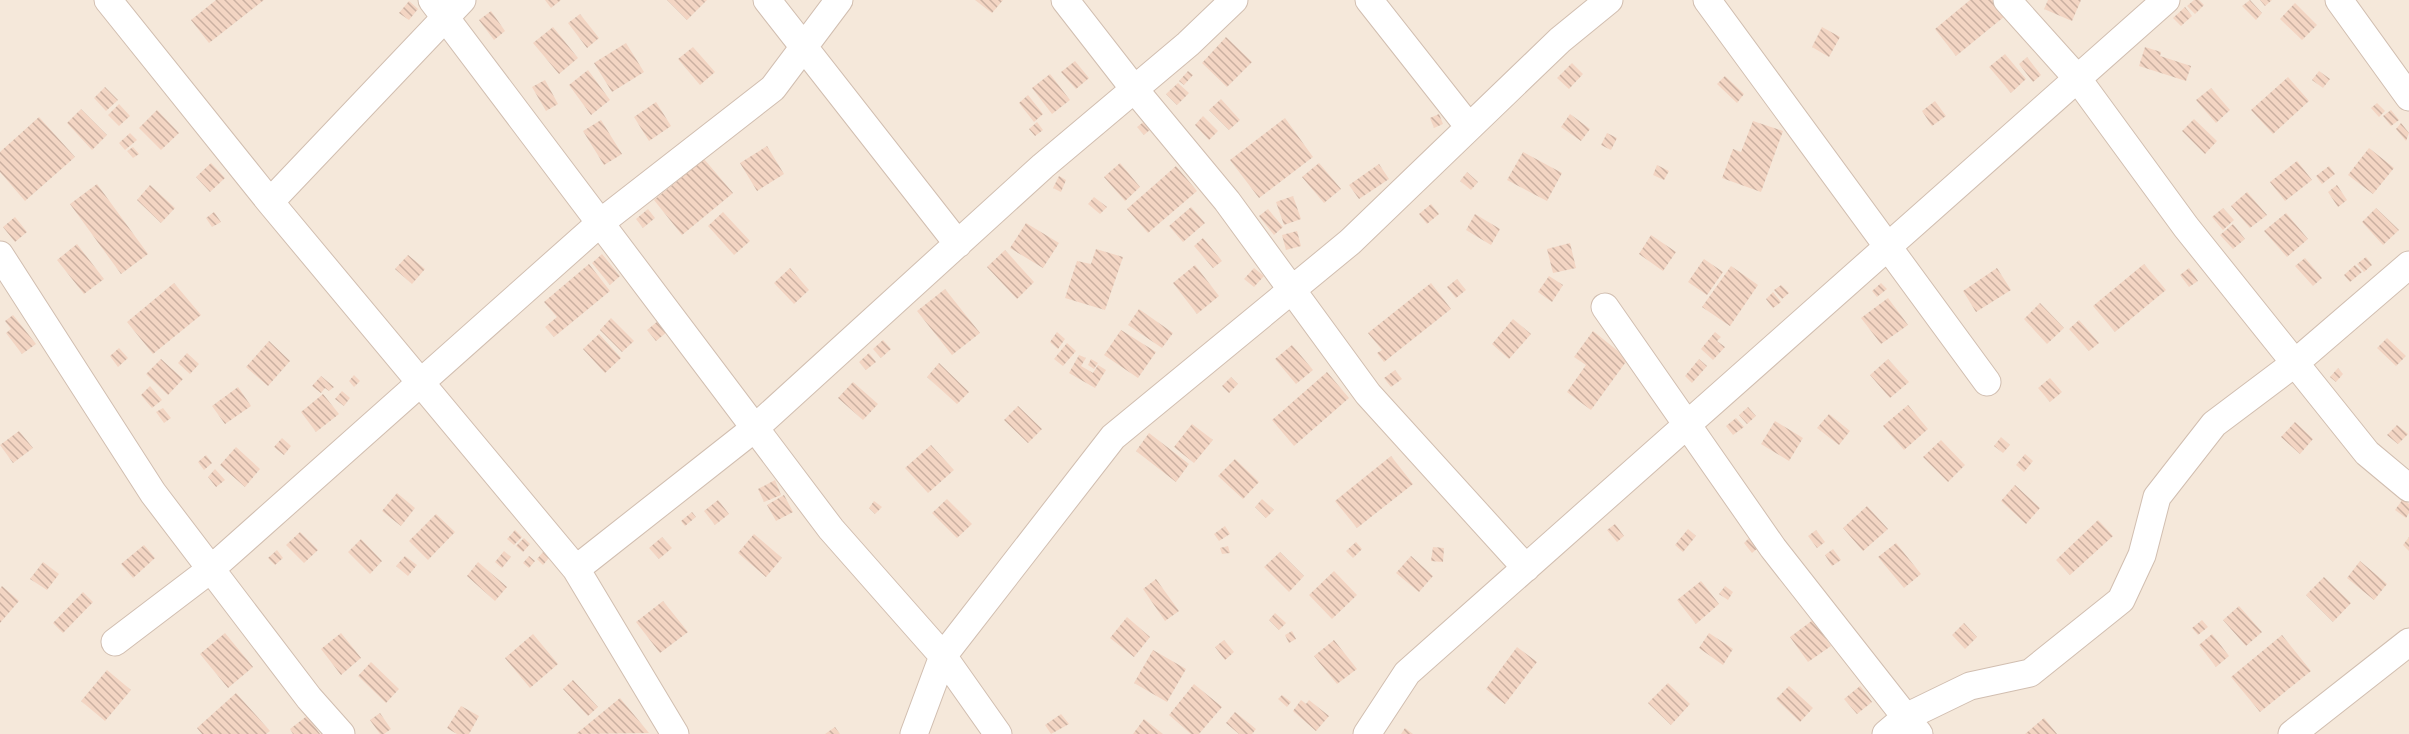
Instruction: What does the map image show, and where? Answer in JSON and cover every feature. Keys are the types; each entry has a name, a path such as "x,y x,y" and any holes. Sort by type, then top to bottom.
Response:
{"street":[{"path":"108,0 270,202 576,569 675,734"},
{"path":"767,0 958,244"},
{"path":"115,642 211,569 600,223 772,88 839,0"},
{"path":"1065,0 1135,90 1227,201 1368,394 1526,568"},
{"path":"576,569 755,428 1043,166 1188,44 1234,0"},
{"path":"1369,0 1469,128"},
{"path":"914,734 943,656 1113,437 1350,242 1560,40 1609,0"},
{"path":"1707,0 1987,382"},
{"path":"2007,0 2077,78 2186,227 2367,453 2409,488"},
{"path":"1367,734 1407,673 2166,0"},
{"path":"2339,0 2409,97"},
{"path":"270,202 446,6 600,223 831,529 943,656 998,734"},
{"path":"0,255 153,493 309,698 341,734"},
{"path":"1605,308 1773,548 1903,728 1970,686 2030,673 2121,600 2142,555 2157,497 2214,424 2295,363 2409,265"},
{"path":"2292,734 2409,642"}],"shaded area":[{"path":"0,0 2409,0 2409,734 0,734"}],"building":[{"path":"216,0 264,0 209,43 191,20"},
{"path":"545,0 561,0 551,8"},
{"path":"667,0 707,0 687,20"},
{"path":"975,0 1003,0 992,13"},
{"path":"1970,0 1992,0 2005,16 1956,56 1935,29"},
{"path":"2048,0 2081,0 2072,21 2044,9"},
{"path":"2194,0 2199,0 2204,5 2195,14 2187,6"},
{"path":"2250,0 2262,13 2256,20 2242,6"},
{"path":"2260,0 2272,0 2265,6"},
{"path":"409,1 418,9 409,20 399,13"},
{"path":"2295,3 2317,25 2302,40 2280,19"},
{"path":"2185,7 2192,16 2181,26 2173,18"},
{"path":"491,11 505,31 494,40 479,20"},
{"path":"580,14 599,38 587,48 568,23"},
{"path":"553,27 578,58 559,74 533,43"},
{"path":"1822,27 1840,37 1829,57 1812,47"},
{"path":"1226,37 1252,62 1227,87 1202,63"},
{"path":"626,43 644,72 612,92 594,63"},
{"path":"693,47 715,72 700,85 678,59"},
{"path":"2145,47 2161,52 2160,56 2191,66 2186,81 2139,66"},
{"path":"2005,54 2026,79 2011,93 1989,67"},
{"path":"2027,57 2041,75 2033,82 2019,64"},
{"path":"1075,61 1089,78 1076,89 1061,72"},
{"path":"1572,63 1583,74 1569,89 1557,78"},
{"path":"588,70 610,100 591,115 569,85"},
{"path":"1188,71 1193,75 1184,85 1179,81"},
{"path":"2319,71 2330,79 2323,88 2312,80"},
{"path":"1050,74 1070,100 1052,114 1032,88"},
{"path":"1725,76 1744,94 1737,103 1717,84"},
{"path":"2288,77 2309,101 2273,134 2251,110"},
{"path":"545,80 558,104 546,111 532,87"},
{"path":"1178,83 1189,93 1177,105 1166,94"},
{"path":"105,87 118,100 106,111 94,98"},
{"path":"2211,88 2230,110 2216,123 2196,100"},
{"path":"1028,95 1043,114 1034,122 1019,103"},
{"path":"1221,99 1240,120 1229,130 1209,110"},
{"path":"1935,101 1946,116 1932,126 1922,111"},
{"path":"656,102 671,126 649,141 634,117"},
{"path":"2377,103 2385,111 2379,117 2371,108"},
{"path":"119,104 130,116 119,126 108,115"},
{"path":"81,109 107,135 92,150 67,123"},
{"path":"157,110 179,133 161,150 139,128"},
{"path":"2391,110 2399,120 2391,126 2383,116"},
{"path":"1439,114 1443,124 1434,128 1430,118"},
{"path":"1570,114 1590,129 1581,141 1561,127"},
{"path":"1203,116 1218,131 1209,140 1195,125"},
{"path":"39,117 75,157 25,201 0,172 0,152"},
{"path":"1285,118 1313,157 1259,198 1230,160"},
{"path":"2194,119 2217,141 2205,154 2182,131"},
{"path":"601,120 622,154 604,165 583,131"},
{"path":"1146,120 1153,127 1144,135 1137,127"},
{"path":"1753,121 1783,131 1761,192 1722,178 1733,149 1741,152"},
{"path":"1037,122 1043,130 1035,136 1029,129"},
{"path":"2401,123 2409,133 2406,141 2396,129"},
{"path":"130,133 137,140 125,150 119,143"},
{"path":"1607,133 1617,138 1611,150 1601,145"},
{"path":"767,146 784,174 757,191 740,163"},
{"path":"133,147 139,154 133,158 127,151"},
{"path":"2369,148 2394,168 2373,194 2348,175"},
{"path":"1523,152 1562,173 1547,201 1507,180"},
{"path":"704,159 733,193 682,235 654,200"},
{"path":"2297,161 2312,180 2285,201 2270,182"},
{"path":"211,163 225,178 210,192 196,177"},
{"path":"1120,163 1140,187 1125,201 1104,177"},
{"path":"1319,163 1341,189 1324,203 1302,177"},
{"path":"1379,164 1389,179 1359,199 1349,185"},
{"path":"1657,165 1669,171 1664,180 1653,175"},
{"path":"1176,166 1197,191 1148,233 1127,209"},
{"path":"2329,166 2335,174 2322,184 2316,176"},
{"path":"1467,172 1478,182 1471,190 1460,181"},
{"path":"1059,176 1066,180 1061,192 1053,188"},
{"path":"97,184 148,254 121,274 70,204"},
{"path":"150,185 175,208 161,223 137,200"},
{"path":"2337,185 2347,200 2338,207 2328,192"},
{"path":"2247,192 2267,215 2250,228 2231,206"},
{"path":"1293,196 1301,219 1284,225 1276,202"},
{"path":"1094,197 1107,207 1100,214 1088,204"},
{"path":"1431,204 1439,214 1427,224 1419,214"},
{"path":"1191,207 1205,223 1183,242 1169,226"},
{"path":"2223,208 2234,220 2223,230 2212,217"},
{"path":"2376,208 2399,230 2383,245 2362,222"},
{"path":"648,209 655,218 643,228 636,219"},
{"path":"1268,209 1283,227 1274,235 1259,216"},
{"path":"214,212 221,222 212,227 206,218"},
{"path":"723,212 750,241 734,255 708,226"},
{"path":"2286,213 2308,239 2287,257 2264,231"},
{"path":"1475,214 1500,229 1491,245 1466,230"},
{"path":"15,217 27,232 15,242 3,227"},
{"path":"1026,223 1059,243 1043,268 1010,248"},
{"path":"2233,224 2245,239 2233,249 2220,235"},
{"path":"1297,231 1301,246 1286,250 1282,235"},
{"path":"1651,235 1676,252 1663,271 1639,254"},
{"path":"1203,238 1222,261 1213,268 1194,246"},
{"path":"1570,243 1576,268 1553,273 1547,249"},
{"path":"77,244 104,279 84,294 57,260"},
{"path":"1096,249 1123,257 1105,310 1065,298 1077,261 1091,264"},
{"path":"1005,250 1034,282 1017,299 987,267"},
{"path":"602,254 620,276 610,285 592,263"},
{"path":"408,255 425,269 412,284 395,269"},
{"path":"2366,257 2372,265 2364,272 2357,264"},
{"path":"2305,258 2322,278 2313,286 2295,266"},
{"path":"1704,259 1723,272 1707,295 1688,282"},
{"path":"589,264 610,291 554,337 545,327 557,317 544,302"},
{"path":"2144,264 2166,290 2115,332 2093,306"},
{"path":"1195,265 1219,296 1197,314 1173,283"},
{"path":"2355,265 2362,272 2350,282 2344,275"},
{"path":"1731,266 1758,285 1730,326 1702,307"},
{"path":"790,268 809,290 794,304 774,283"},
{"path":"1254,268 1264,276 1254,287 1244,279"},
{"path":"1997,268 2011,290 1976,312 1963,291"},
{"path":"2189,268 2198,281 2189,287 2180,275"},
{"path":"1549,276 1563,285 1552,302 1538,292"},
{"path":"1457,279 1466,290 1456,298 1447,287"},
{"path":"174,283 201,315 153,354 127,322"},
{"path":"1431,283 1451,309 1384,362 1377,353 1382,350 1368,333"},
{"path":"1881,283 1887,289 1877,297 1872,291"},
{"path":"1781,285 1789,293 1782,299 1774,290"},
{"path":"945,289 980,333 952,355 917,311"},
{"path":"1773,292 1781,302 1773,308 1766,299"},
{"path":"1888,298 1908,325 1881,344 1861,318"},
{"path":"2040,303 2064,328 2047,344 2024,319"},
{"path":"1139,309 1173,333 1162,348 1128,325"},
{"path":"13,315 36,344 22,354 6,333 11,329 5,321"},
{"path":"611,318 634,341 622,352 600,330"},
{"path":"1513,319 1531,334 1509,359 1492,344"},
{"path":"2079,320 2099,343 2089,351 2069,329"},
{"path":"658,321 667,332 656,341 647,330"},
{"path":"1121,330 1156,352 1138,378 1104,355"},
{"path":"1593,331 1628,359 1591,410 1567,392 1586,365 1574,357"},
{"path":"1057,332 1065,339 1058,349 1050,342"},
{"path":"1715,332 1721,337 1717,341 1725,347 1713,360 1701,349"},
{"path":"599,334 621,358 605,373 583,349"},
{"path":"2387,338 2406,356 2396,366 2377,348"},
{"path":"883,340 891,349 881,358 873,349"},
{"path":"269,341 290,361 268,386 246,367"},
{"path":"1067,343 1076,351 1063,366 1054,359"},
{"path":"1292,345 1313,370 1296,384 1275,359"},
{"path":"119,348 128,358 118,367 110,356"},
{"path":"187,353 199,364 190,374 178,363"},
{"path":"869,353 876,362 866,370 859,362"},
{"path":"1079,355 1086,358 1081,366 1093,373 1098,365 1106,370 1095,388 1069,373"},
{"path":"161,359 183,379 168,395 146,374"},
{"path":"1091,359 1098,363 1094,369 1088,365"},
{"path":"1699,359 1707,366 1692,383 1685,376"},
{"path":"1888,359 1909,382 1890,398 1870,375"},
{"path":"939,363 969,392 957,404 927,377"},
{"path":"2338,368 2343,374 2336,382 2330,377"},
{"path":"1395,370 1402,379 1391,387 1384,378"},
{"path":"1327,372 1349,398 1294,446 1272,420"},
{"path":"354,375 360,381 354,387 349,381"},
{"path":"321,376 334,387 329,391 325,388 321,393 312,386"},
{"path":"1231,377 1238,384 1229,393 1222,386"},
{"path":"2050,378 2062,392 2050,402 2038,388"},
{"path":"853,382 878,404 863,420 838,398"},
{"path":"150,386 162,400 152,408 141,395"},
{"path":"238,387 251,406 225,424 212,406"},
{"path":"342,391 350,398 344,406 335,399"},
{"path":"323,394 339,414 316,432 301,412"},
{"path":"1908,405 1928,429 1904,450 1883,426"},
{"path":"1018,406 1042,429 1028,443 1004,420"},
{"path":"1748,407 1756,416 1747,424 1739,415"},
{"path":"163,408 171,418 164,423 156,412"},
{"path":"1829,414 1850,431 1839,445 1817,428"},
{"path":"1736,418 1744,427 1733,435 1726,426"},
{"path":"1775,421 1803,438 1789,461 1761,444"},
{"path":"2295,422 2313,439 2300,454 2281,437"},
{"path":"1192,424 1213,440 1194,463 1174,447"},
{"path":"2397,425 2408,434 2398,444 2387,435"},
{"path":"19,431 33,448 13,463 0,445"},
{"path":"1149,433 1189,464 1176,482 1136,451"},
{"path":"2001,437 2010,445 2003,453 1994,446"},
{"path":"282,438 291,446 284,455 274,447"},
{"path":"1941,440 1965,465 1948,482 1923,457"},
{"path":"931,445 954,470 928,493 905,468"},
{"path":"236,447 260,469 245,487 220,465"},
{"path":"2025,454 2033,461 2024,472 2016,465"},
{"path":"206,455 212,463 204,470 198,462"},
{"path":"1391,456 1413,484 1357,528 1335,501"},
{"path":"1235,459 1259,482 1243,499 1218,476"},
{"path":"215,469 225,480 216,487 208,477"},
{"path":"775,480 781,495 764,502 758,489"},
{"path":"2015,485 2040,508 2026,524 2001,501"},
{"path":"397,493 415,508 401,526 382,511"},
{"path":"784,495 793,512 776,521 767,505"},
{"path":"947,499 972,524 957,538 932,513"},
{"path":"1262,499 1274,510 1266,518 1255,507"},
{"path":"2403,499 2409,504 2409,513 2406,518 2395,510"},
{"path":"718,500 729,514 715,525 704,511"},
{"path":"874,501 882,507 875,514 869,508"},
{"path":"1867,506 1888,529 1863,551 1843,528"},
{"path":"692,512 696,517 685,526 681,521"},
{"path":"436,514 455,532 428,560 409,541"},
{"path":"2098,520 2113,536 2070,575 2056,560"},
{"path":"1615,524 1624,536 1617,542 1607,530"},
{"path":"1225,526 1230,534 1219,541 1214,534"},
{"path":"1688,529 1696,536 1683,552 1675,545"},
{"path":"515,530 522,537 514,545 507,539"},
{"path":"1816,530 1825,542 1817,548 1808,536"},
{"path":"300,532 318,550 304,563 286,545"},
{"path":"754,534 782,558 766,577 738,553"},
{"path":"662,537 672,548 659,559 649,548"},
{"path":"1750,537 1759,547 1752,553 1744,543"},
{"path":"2409,537 2409,551 2403,545"},
{"path":"524,538 530,544 523,552 516,546"},
{"path":"361,539 382,561 370,574 348,552"},
{"path":"1356,542 1362,549 1353,558 1346,551"},
{"path":"1896,543 1921,574 1904,588 1878,557"},
{"path":"144,545 155,558 133,578 121,564"},
{"path":"1228,546 1230,553 1222,554 1220,548"},
{"path":"1433,547 1444,548 1443,562 1431,561"},
{"path":"1833,549 1841,560 1832,566 1825,555"},
{"path":"277,550 283,558 275,565 268,558"},
{"path":"504,551 511,557 502,568 495,562"},
{"path":"543,552 549,558 543,565 537,559"},
{"path":"1280,552 1304,576 1289,592 1264,567"},
{"path":"405,556 417,565 408,576 396,566"},
{"path":"529,556 535,561 529,568 523,563"},
{"path":"1411,556 1433,576 1419,592 1396,573"},
{"path":"2360,561 2387,584 2374,600 2347,578"},
{"path":"43,562 59,574 47,590 30,579"},
{"path":"478,562 507,587 495,601 467,576"},
{"path":"1334,571 1357,595 1332,619 1309,595"},
{"path":"2324,577 2351,603 2333,622 2306,595"},
{"path":"1156,579 1179,611 1165,621 1143,589"},
{"path":"1701,581 1719,604 1696,624 1677,600"},
{"path":"2,586 19,601 0,623 0,589"},
{"path":"1725,586 1733,592 1728,600 1719,594"},
{"path":"83,592 93,602 63,633 53,623"},
{"path":"663,601 688,632 660,653 636,622"},
{"path":"2239,606 2262,632 2246,646 2223,620"},
{"path":"1275,613 1286,623 1279,630 1269,620"},
{"path":"1127,617 1150,637 1134,657 1110,638"},
{"path":"1813,620 1831,646 1808,662 1790,637"},
{"path":"2202,620 2208,627 2198,635 2192,628"},
{"path":"1964,623 1977,637 1965,649 1952,635"},
{"path":"1292,631 1296,639 1289,643 1285,635"},
{"path":"225,633 253,667 228,688 200,654"},
{"path":"341,633 361,658 341,675 321,649"},
{"path":"1709,633 1733,649 1723,665 1699,648"},
{"path":"533,634 558,664 530,688 505,658"},
{"path":"2212,634 2229,656 2216,667 2199,645"},
{"path":"2282,635 2311,671 2260,712 2231,677"},
{"path":"1224,640 1234,652 1225,660 1215,647"},
{"path":"1334,640 1357,669 1337,684 1314,656"},
{"path":"1517,647 1537,662 1505,704 1486,689"},
{"path":"1153,650 1186,669 1167,702 1134,683"},
{"path":"371,662 399,689 386,703 358,676"},
{"path":"107,670 131,690 105,721 81,701"},
{"path":"573,680 598,707 588,716 563,689"},
{"path":"1668,683 1690,704 1671,725 1648,703"},
{"path":"1194,684 1222,707 1199,734 1191,734 1169,715"},
{"path":"1789,686 1813,708 1800,722 1776,699"},
{"path":"1860,686 1872,702 1857,714 1844,699"},
{"path":"236,693 270,731 266,734 202,734 197,728"},
{"path":"1282,695 1291,702 1287,707 1278,699"},
{"path":"620,698 649,733 576,734"},
{"path":"1301,700 1306,704 1309,700 1329,716 1316,731 1293,711"},
{"path":"461,706 479,716 469,734 457,734 447,728"},
{"path":"1235,712 1256,729 1252,734 1239,734 1226,723"},
{"path":"380,713 391,729 384,734 380,734 370,720"},
{"path":"1061,714 1069,724 1051,734 1045,725"},
{"path":"307,716 320,734 293,734 290,729"},
{"path":"2044,718 2057,734 2025,734"},
{"path":"1144,719 1163,734 1133,734"},
{"path":"835,727 840,734 825,734"},
{"path":"1405,728 1413,734 1401,734"}]}
